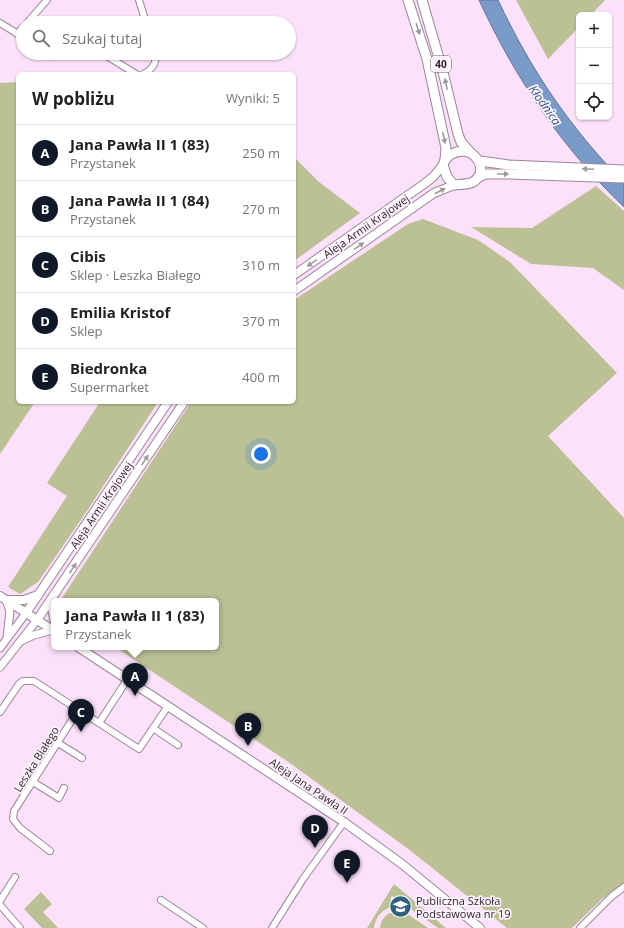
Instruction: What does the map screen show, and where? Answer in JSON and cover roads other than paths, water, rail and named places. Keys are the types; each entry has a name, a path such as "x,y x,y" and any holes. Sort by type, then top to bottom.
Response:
{"main road":[{"name":"40","path":"408,0 427,59 446,148 444,162 447,177 454,185"},
{"name":"40","path":"422,0 442,65 458,134 461,142 480,161"},
{"path":"444,162 457,152 470,152"},
{"path":"478,177 481,171 480,161 553,172 624,178"},
{"name":"Aleja Armii Krajowej","path":"296,274 424,184 438,172 444,162"},
{"path":"454,185 470,183 478,177 486,174 624,170"},
{"name":"Aleja Armii Krajowej","path":"296,290 434,193 454,185"},
{"name":"Aleja Armii Krajowej","path":"26,613 167,404"},
{"name":"Aleja Armii Krajowej","path":"52,598 183,404"},
{"path":"3,598 24,600 39,595"},
{"path":"3,598 51,630"},
{"name":"Aleja Armii Krajowej","path":"37,620 51,600"},
{"name":"Aleja Jana Pawła II","path":"82,650 344,822 402,864 480,928"}],"street":[{"path":"33,16 47,0"},
{"path":"139,0 144,16"},
{"path":"0,23 16,33"},
{"path":"113,60 133,72"},
{"path":"147,72 153,67 156,60"},
{"path":"3,598 10,611 8,638"},
{"path":"0,648 26,613"},
{"path":"0,667 37,620"},
{"path":"19,642 34,635 51,631"},
{"path":"0,712 19,684 29,680 34,681 139,749 168,706"},
{"path":"99,723 127,680"},
{"name":"Leszka Białego","path":"50,852 20,828 13,819 14,811 79,709"},
{"path":"153,728 178,745"},
{"path":"58,743 82,758"},
{"path":"33,782 59,798 64,788"},
{"path":"272,928 344,822"},
{"path":"0,901 16,877"},
{"path":"580,928 611,897 624,887"},
{"path":"161,900 203,928"},
{"path":"0,906 20,928"}],"water":[{"name":"Kłodnica","path":"479,0 498,0 524,51 553,97 604,162 624,183 624,207 580,161 542,111 508,57"}],"place":[{"name":"Jana Pawła II 1 (83)","path":"135,696"},
{"name":"Cibis","path":"81,732"},
{"name":"Jana Pawła II 1 (84)","path":"248,746"},
{"name":"Emilia Kristof","path":"315,848"},
{"name":"Biedronka","path":"347,883"},
{"name":"Publiczna Szkoła Podstawowa nr 19","path":"400,906"}]}
